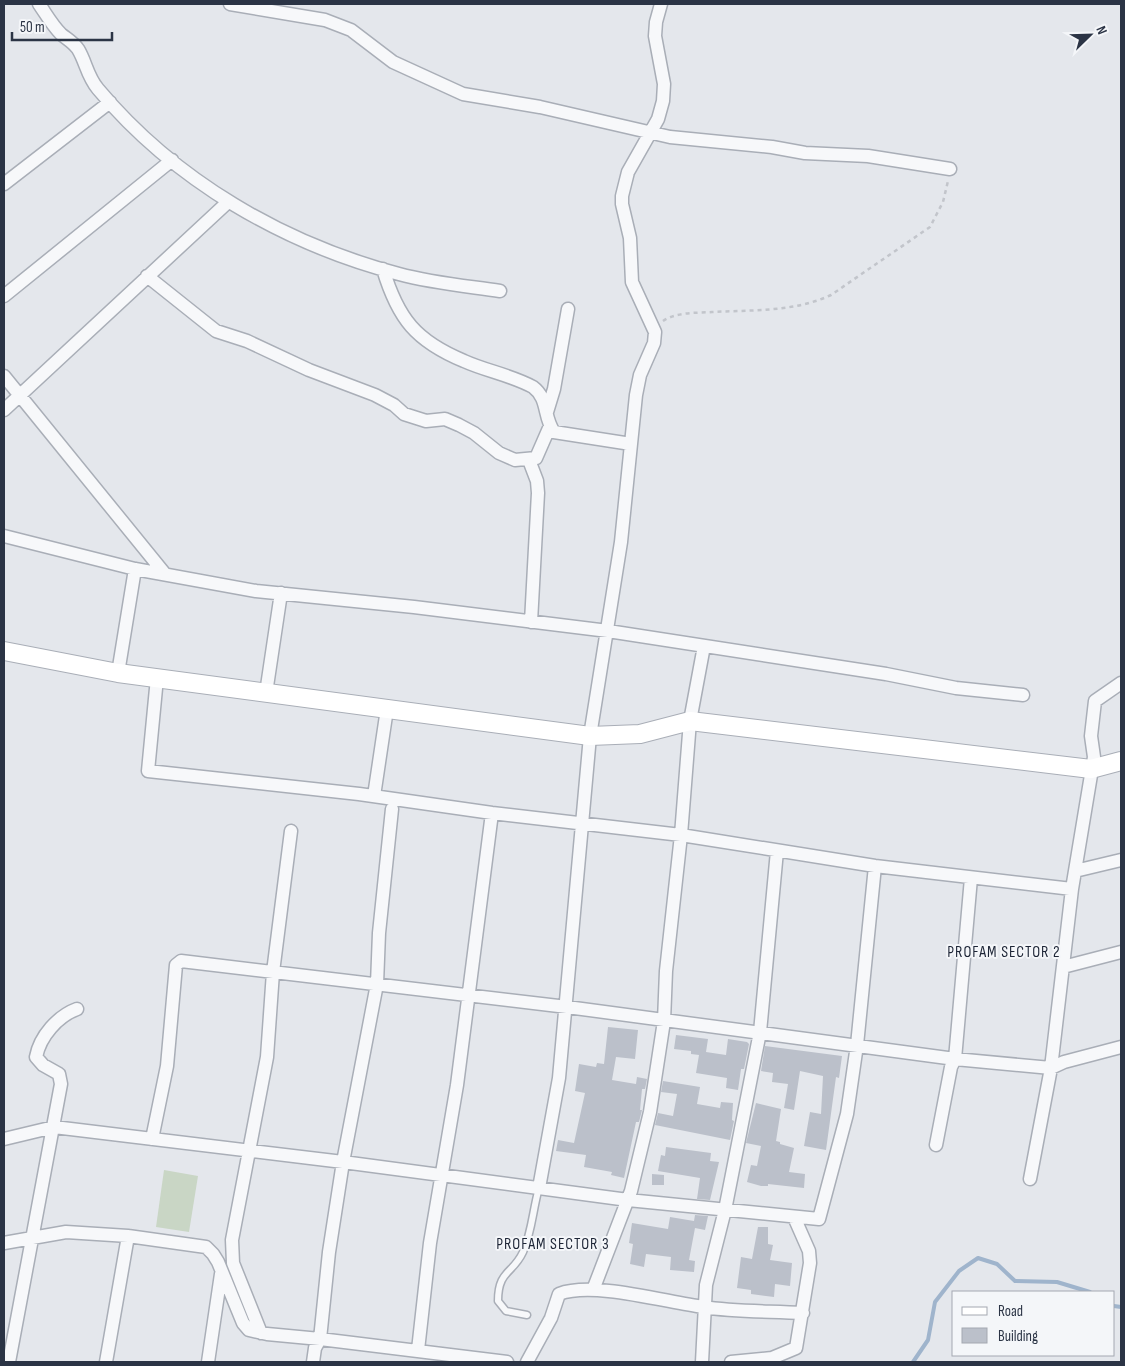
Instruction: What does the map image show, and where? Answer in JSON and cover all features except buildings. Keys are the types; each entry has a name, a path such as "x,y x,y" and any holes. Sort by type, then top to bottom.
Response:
{"main road":[{"path":"4,651 157,678 590,736 640,734 690,720 1091,769 1121,762"}],"street":[{"path":"39,4 53,25 78,48 90,77 110,102 172,160 228,202 320,249 383,270 424,280 500,292"},
{"path":"230,4 325,20 351,30 393,62 462,94 540,107 670,137 772,147 813,154 868,156 950,169"},
{"path":"539,1188 559,1078 584,825 590,736 608,631 640,375 654,343 655,332 632,282 630,238 622,204 624,183 628,172 658,119 663,101 664,84 655,36 656,22 662,4"},
{"path":"4,184 110,102"},
{"path":"4,296 172,160"},
{"path":"4,410 228,202"},
{"path":"383,270 399,311 416,333 464,361 522,381 533,387 541,393 550,426 554,432 631,444"},
{"path":"147,276 216,331 247,341 309,370 375,395 394,405 404,414 426,421 444,419 474,433 499,452 515,460 536,458 550,426"},
{"path":"547,412 554,388 568,309"},
{"path":"4,376 165,574"},
{"path":"529,460 537,481 538,493 530,622"},
{"path":"4,536 135,569 281,593 608,631 886,674 956,688 1023,695"},
{"path":"118,672 135,569"},
{"path":"266,693 281,593"},
{"path":"593,1290 628,1200 650,1112 664,1021 666,971 681,835 690,720 704,646"},
{"path":"157,678 148,771 374,796 584,825 681,835 875,866 1072,889"},
{"path":"1030,1179 1051,1068 1072,889 1094,757 1091,736 1095,701 1121,683"},
{"path":"374,796 387,709"},
{"path":"313,1362 315,1348 320,1339 329,1252 343,1162 377,984 379,932 392,809"},
{"path":"418,1350 440,1175 457,1085 492,813"},
{"path":"261,1333 233,1263 232,1240 267,1057 273,972 291,831"},
{"path":"702,1362 706,1285 724,1210 760,1032 777,851"},
{"path":"1075,871 1121,860"},
{"path":"4,1139 54,1127 343,1162 628,1200 820,1219 847,1114 857,1045 875,866"},
{"path":"936,1145 951,1067 955,1058 971,878"},
{"path":"1063,967 1121,952"},
{"path":"152,1139 167,1066 176,965 181,961 377,984 955,1058 1051,1068 1064,1062 1121,1047"},
{"path":"9,1362 61,1084 59,1074 43,1065 36,1057 38,1048 58,1018 78,1009"},
{"path":"731,1362 772,1358 796,1348 810,1263 809,1251 794,1217"},
{"path":"4,1243 66,1232 128,1236 206,1247 214,1254 243,1323 249,1330 261,1333 507,1362"},
{"path":"106,1362 128,1236"},
{"path":"208,1362 222,1274"},
{"path":"527,1362 551,1318 559,1294 569,1290 593,1290 705,1308 803,1313"}],"lane":[{"path":"527,1315 506,1311 498,1301 498,1288 502,1277 523,1253 539,1188"}],"path":[{"path":"655,332 660,323 669,317 787,307 816,302 831,295 930,227 943,202 950,169"}],"green space":[{"path":"164,1170 198,1176 189,1232 156,1227"}],"waterway":[{"path":"913,1362 928,1340 935,1302 959,1271 978,1258 997,1264 1015,1281 1057,1282 1087,1291"},
{"path":"1115,1306 1121,1307"}],"district":[{"name":"PROFAM SECTOR 2","path":"1004,951"},
{"name":"PROFAM SECTOR 3","path":"553,1243"}]}
